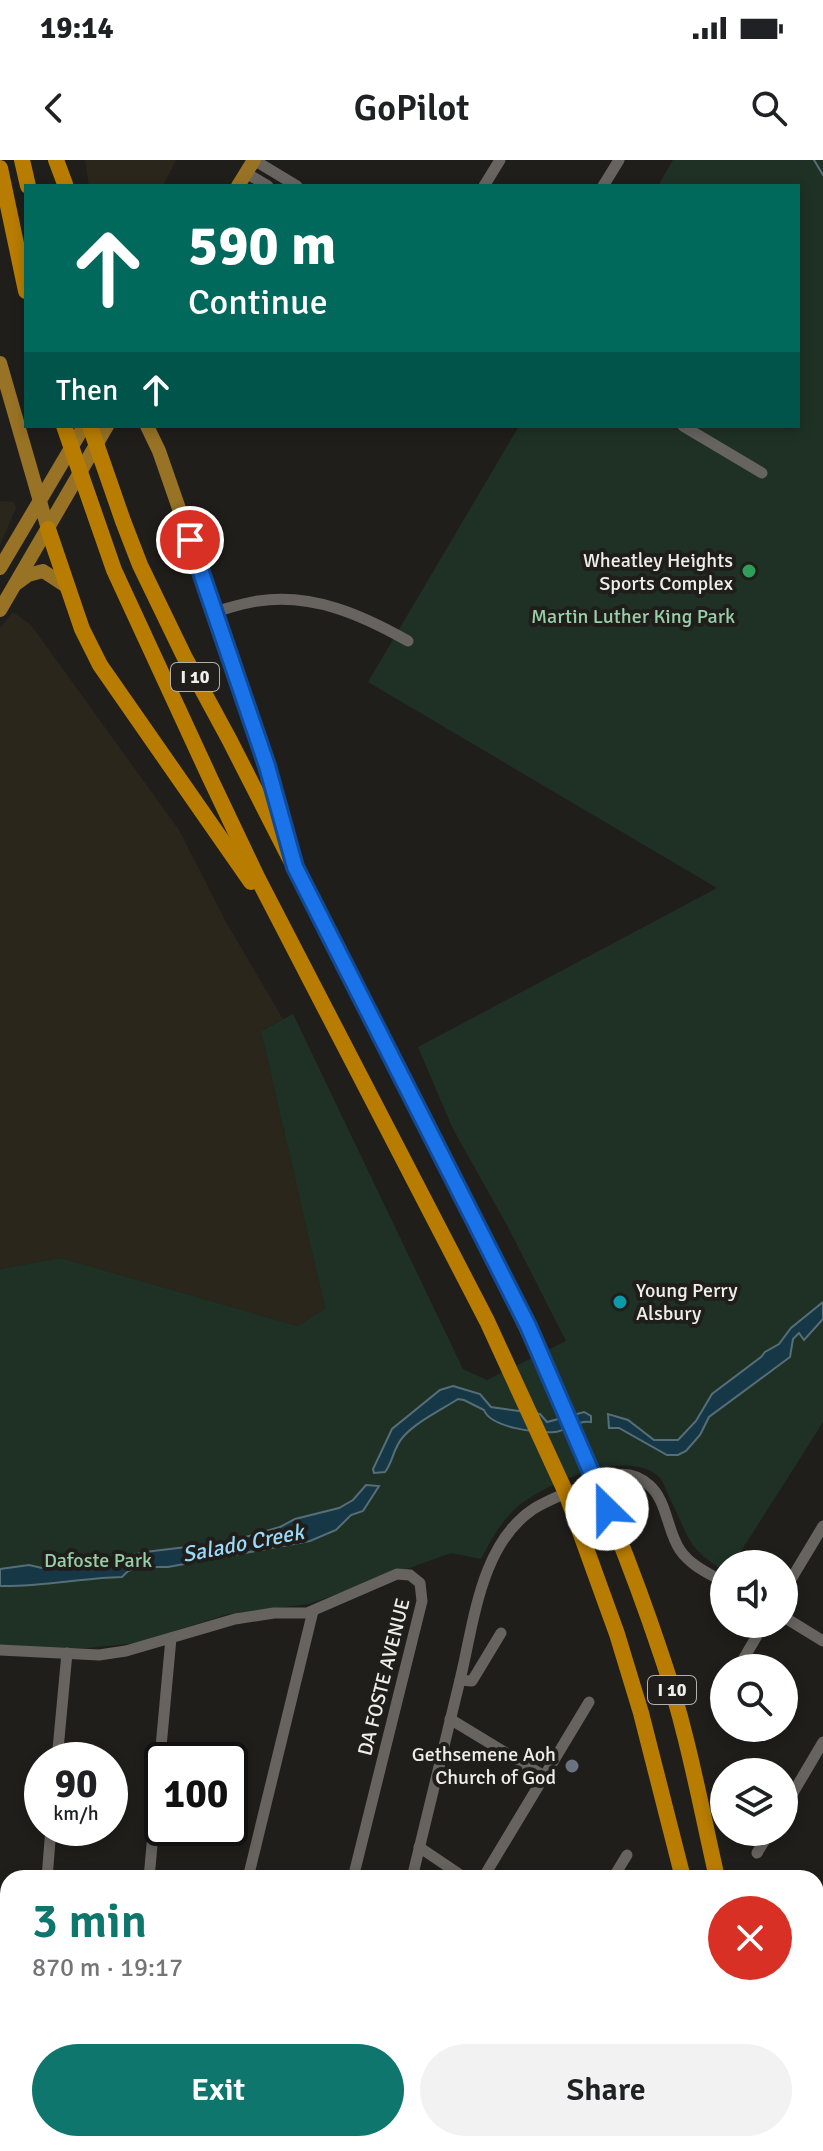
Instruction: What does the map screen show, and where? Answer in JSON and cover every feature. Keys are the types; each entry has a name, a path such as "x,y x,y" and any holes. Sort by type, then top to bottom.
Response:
{"highway":[{"path":"22,160 28,184"},
{"path":"58,160 65,184"},
{"path":"0,168 24,282"},
{"name":"I 10","path":"65,428 114,570 197,750 507,1363 578,1522 641,1713 681,1870"},
{"name":"I 10","path":"91,428 140,565 538,1351 607,1509 662,1655 689,1754 715,1870"},
{"path":"48,529 82,629 100,665 287,933"},
{"path":"215,612 267,766 295,867"},
{"path":"689,1754 726,1870"},
{"path":"671,1833 673,1870"}],"main road":[{"path":"0,363 48,529"},
{"path":"0,568 83,428"},
{"path":"0,610 106,428"},
{"path":"148,428 159,451 215,612"},
{"path":"17,583 28,575 43,571 66,586"}],"street":[{"path":"485,184 500,160"},
{"path":"604,184 619,160"},
{"path":"246,173 265,184"},
{"path":"246,173 289,184"},
{"path":"686,428 762,473"},
{"path":"215,612 260,601 326,603 377,623 408,641"},
{"path":"414,1870 485,1578 496,1549 513,1526 538,1506 605,1477 619,1473 634,1475 655,1490 683,1554 691,1563 710,1574"},
{"path":"798,1568 823,1526"},
{"name":"DA FOSTE AVENUE","path":"0,1650 113,1654 250,1616 313,1611 397,1574 413,1576 422,1588 422,1601 355,1870"},
{"path":"250,1870 313,1611"},
{"path":"798,1626 823,1641"},
{"path":"460,1680 472,1681 501,1633"},
{"path":"150,1870 171,1638"},
{"path":"59,1742 67,1653"},
{"path":"488,1870 589,1702"},
{"path":"450,1719 544,1776"},
{"path":"798,1784 823,1742"},
{"path":"48,1870 50,1846"},
{"path":"757,1853 761,1846"},
{"path":"419,1847 453,1870"},
{"path":"618,1870 627,1855"}],"shaded area":[{"path":"85,160 176,160 164,184 89,184"},
{"path":"0,501 14,502 16,508 0,545"},
{"path":"13,612 31,625 179,830 226,922 283,1019 261,1031 325,1308 298,1326 61,1258 0,1269 0,628"}],"green space":[{"name":"Martin Luther King Park","path":"673,160 823,160 823,1422 742,1550 710,1550 710,1561 690,1540 659,1477 645,1468 607,1467 564,1480 528,1499 505,1520 481,1559 451,1553 309,1604 228,1614 136,1643 77,1649 0,1645 0,1269 61,1258 298,1326 325,1308 261,1031 293,1014 463,1369 487,1380 566,1341 508,1227 453,1129 418,1047 717,888 368,682 518,428 800,428 800,184 659,184"}],"water":[{"path":"823,1302 823,1319 804,1340 799,1333 793,1339 790,1357 709,1417 700,1435 686,1451 667,1455 619,1428 609,1428 608,1414 628,1420 654,1440 678,1440 696,1421 712,1394 779,1344 791,1328"},
{"path":"453,1386 480,1394 491,1407 540,1414 547,1422 584,1412 591,1416 591,1422 555,1432 537,1432 505,1425 488,1416 484,1410 458,1399 408,1432 397,1446 385,1472 374,1473 373,1469 392,1429 440,1390"},
{"name":"Salado Creek","path":"366,1485 379,1486 363,1511 351,1515 336,1530 310,1541 168,1567 139,1567 122,1577 0,1586 0,1569 113,1560 145,1552 228,1542 339,1508 353,1500"}],"waterway":[{"path":"814,160 823,175"}],"place":[{"name":"Wheatley Heights Sports Complex","path":"749,571"},
{"name":"Young Perry Alsbury","path":"620,1302"},
{"name":"Gethsemene Aoh Church of God","path":"572,1766"}],"route":[{"path":"190,540 267,766 295,867 528,1326 607,1509"}],"park label":[{"name":"Dafoste Park","path":"98,1560"}]}
